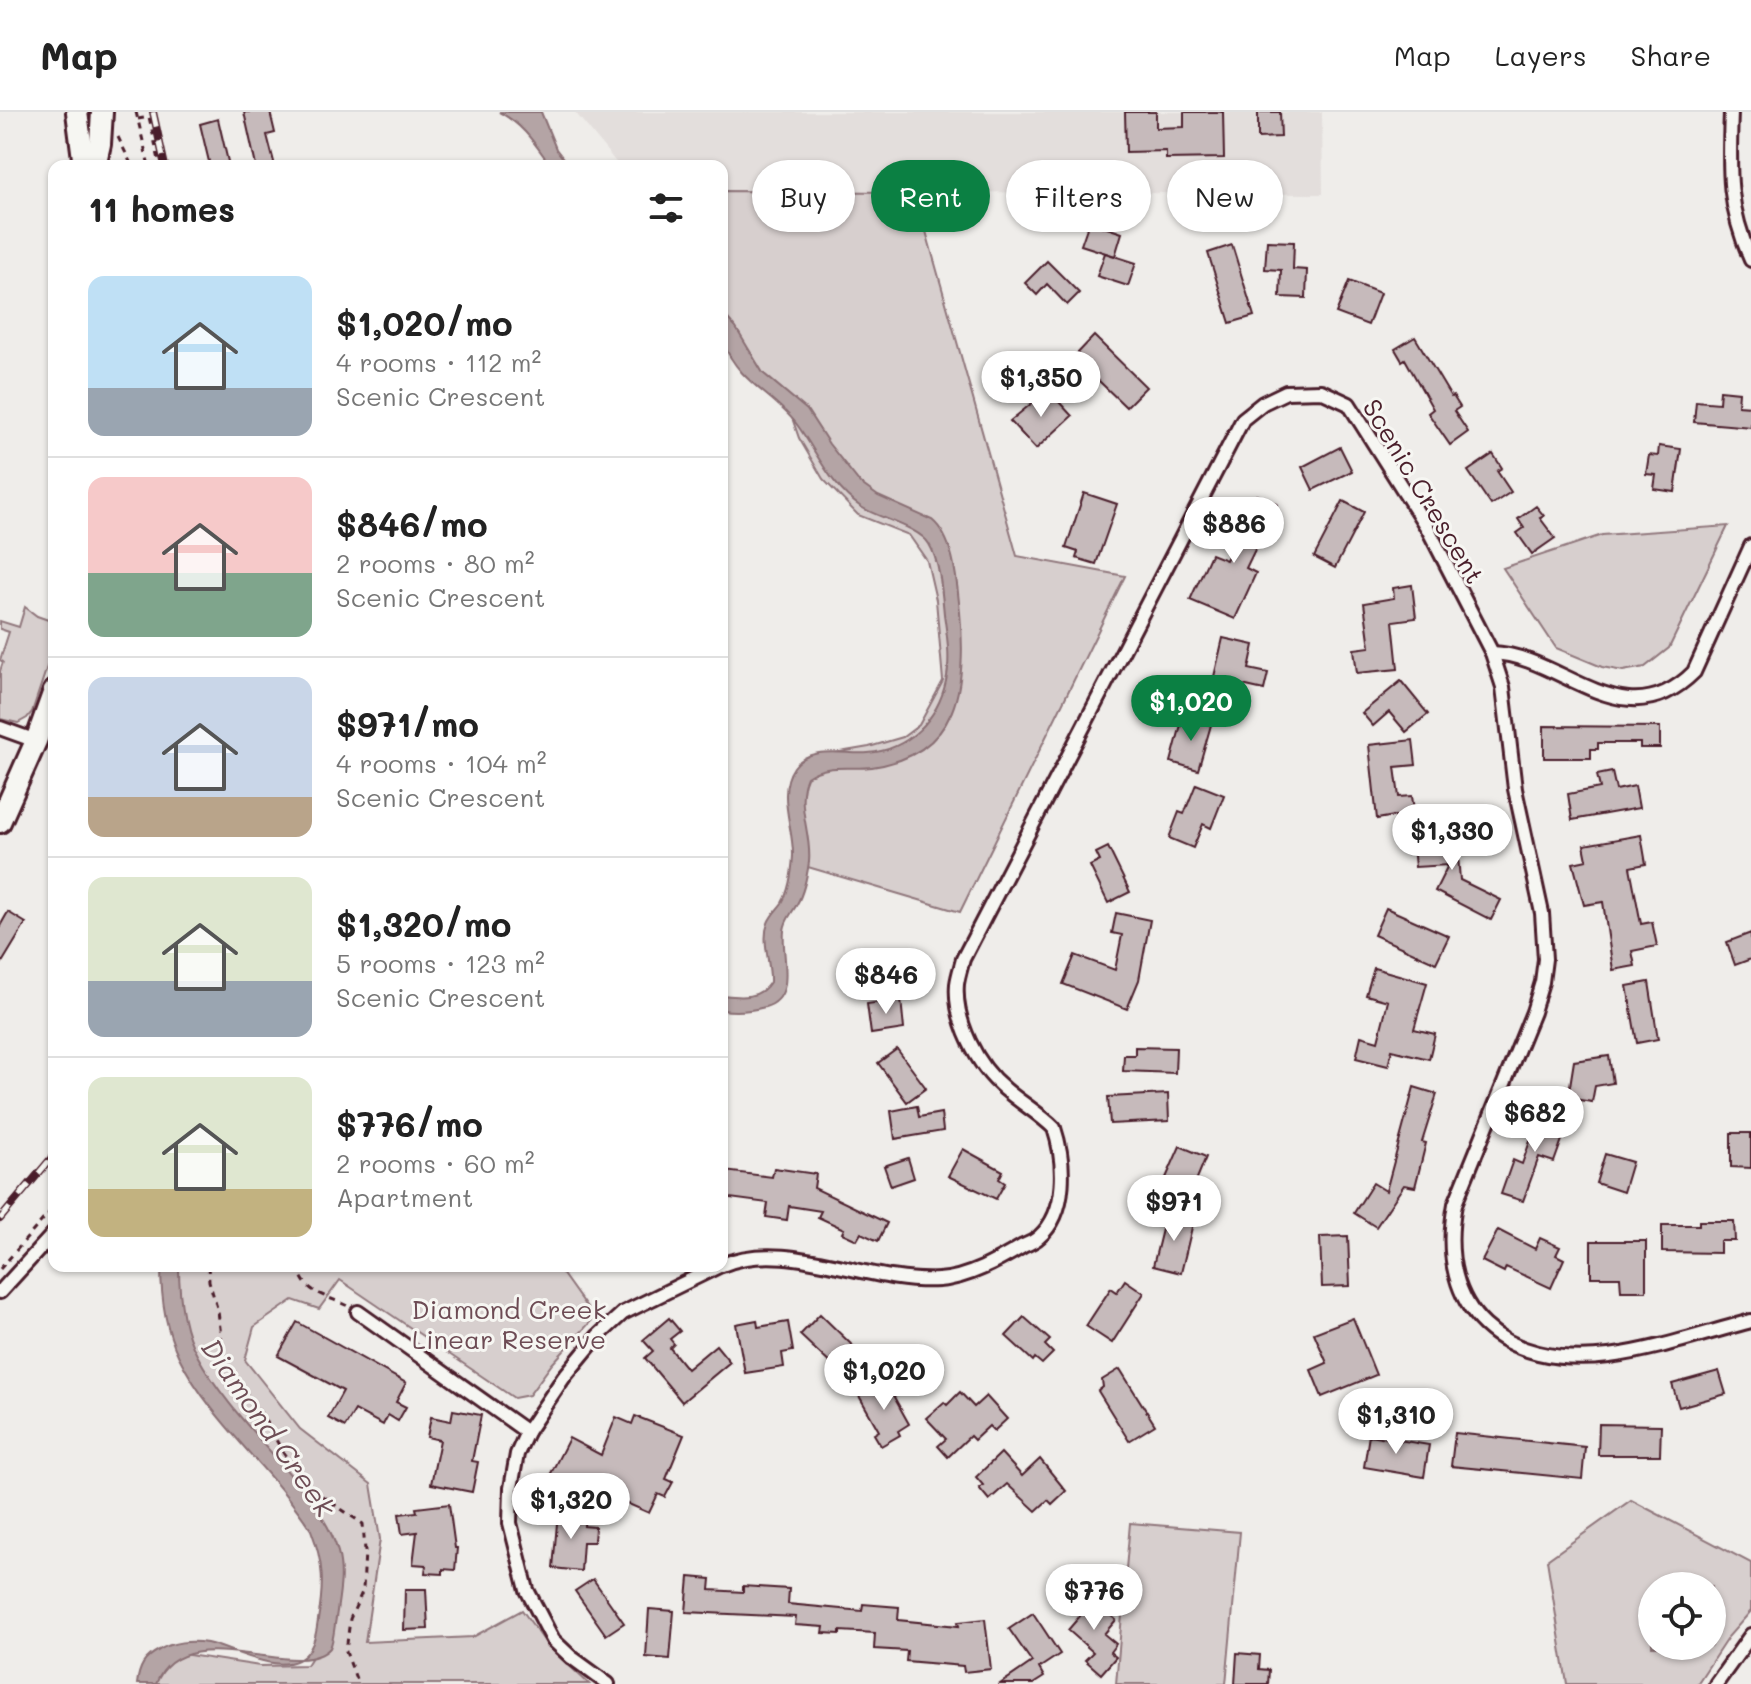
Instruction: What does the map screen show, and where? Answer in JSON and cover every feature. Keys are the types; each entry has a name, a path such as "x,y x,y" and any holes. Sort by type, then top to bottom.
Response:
{"main road":[{"path":"77,112 83,160"},
{"path":"96,160 102,112"},
{"path":"0,822 48,708"}],"street":[{"path":"1731,112 1729,185 1739,231 1751,260"},
{"name":"Scenic Crescent","path":"728,1263 749,1257 781,1256 893,1279 941,1280 972,1272 1040,1237 1057,1213 1062,1164 1054,1128 1004,1089 985,1068 973,1048 961,1016 957,985 963,959 1243,419 1263,403 1286,392 1321,391 1349,404 1428,529 1492,653 1503,687 1515,789 1542,913 1545,959 1542,982 1533,1012 1455,1204 1450,1233 1452,1265 1459,1286 1471,1311 1484,1324 1526,1350 1550,1357 1611,1356 1751,1321"},
{"path":"1492,653 1526,660 1607,696 1645,698 1668,690 1694,672 1751,546"},
{"path":"0,728 36,741"},
{"path":"0,1292 48,1240"},
{"name":"Scenic Crescent","path":"608,1684 553,1640 527,1590 510,1523 515,1465 527,1432 564,1377 598,1336 623,1313 707,1272"},
{"path":"358,1312 527,1432"},
{"path":"1716,1684 1751,1635"}],"path":[{"path":"136,112 148,160"},
{"path":"138,119 149,117 159,160"},
{"path":"118,136 129,160"},
{"path":"0,1269 48,1214"},
{"path":"208,1272 218,1311 224,1362 262,1415 284,1454 316,1492 363,1524 363,1590 350,1619 346,1652 358,1684"},
{"path":"300,1272 302,1279 313,1290 358,1312"}],"shaded area":[{"path":"499,112 541,112 556,149 564,160 547,160 522,129"},
{"path":"575,112 1322,112 1323,194 1283,194 1283,160 1167,160 1167,193 1151,193 1151,160 1006,160 1006,192 990,192 990,160 871,160 871,192 855,192 855,160 752,160 752,191 728,191 728,160 614,160"},
{"path":"728,319 763,373 807,410 860,483 878,496 932,520 940,528 954,563 962,639 962,665 952,712 924,748 901,760 872,767 831,768 807,777 803,809 809,862 802,894 785,927 785,986 775,1002 765,1007 738,1011 728,1010 728,996 755,995 770,982 766,930 789,886 793,845 786,788 794,767 809,755 883,751 908,739 936,708 946,681 948,656 940,578 929,544 917,533 868,511 850,499 789,415 748,379 730,356"},
{"path":"161,1272 179,1272 185,1323 192,1345 207,1373 310,1500 335,1542 341,1577 333,1637 330,1648 314,1657 301,1658 314,1639 321,1596 321,1564 311,1530 192,1381 174,1346 163,1301"},
{"path":"201,1642 237,1653 214,1651 190,1654 170,1664 156,1684 137,1684 146,1660 170,1645"},
{"path":"237,1653 293,1659 301,1658 289,1663 275,1663"}],"green space":[{"path":"728,191 752,191 752,232 855,232 855,192 871,192 871,232 926,232 1017,556 1125,576 960,912 801,865 791,806 811,757 869,747 903,737 919,725 943,681 936,600 927,561 909,535 858,515 823,479 799,438 789,409 728,334"},
{"path":"1728,526 1669,648 1645,667 1623,671 1602,667 1556,648 1503,568 1602,535"},
{"path":"25,607 48,620 48,664 32,712 18,723 0,719 0,671 3,662 0,660 9,632 0,629 0,621 19,627"},
{"name":"Diamond Creek Linear Reserve","path":"171,1272 561,1272 594,1318 552,1364 529,1395 514,1398 340,1280 319,1309 293,1300 254,1327 245,1360 300,1429 371,1484 380,1539 365,1642 473,1637 522,1610 548,1646 589,1684 142,1684 163,1651 260,1666 307,1665 322,1641 332,1556 185,1356"},
{"path":"1631,1500 1751,1563 1751,1611 1726,1640 1726,1572 1638,1572 1638,1660 1713,1660 1697,1684 1567,1684 1547,1560"},
{"path":"1130,1523 1240,1532 1226,1684 1116,1684"}],"building":[{"path":"244,112 270,112 275,133 267,135 273,160 255,160"},
{"path":"1125,112 1156,112 1156,128 1184,127 1184,112 1223,112 1224,158 1166,159 1166,151 1126,152"},
{"path":"1258,112 1280,112 1281,137 1258,138"},
{"path":"218,119 228,160 209,160 200,124"},
{"path":"1086,232 1122,233 1115,256 1081,245"},
{"path":"1267,241 1294,242 1293,269 1307,270 1306,298 1280,297 1281,270 1265,269"},
{"path":"1232,245 1254,316 1230,323 1208,253"},
{"path":"1105,253 1136,263 1128,286 1097,276"},
{"path":"1047,261 1079,293 1067,305 1047,284 1037,295 1025,283"},
{"path":"1349,281 1380,293 1368,325 1336,313"},
{"path":"1094,336 1146,387 1126,407 1074,357"},
{"path":"1415,337 1460,407 1454,411 1468,432 1450,445 1428,413 1433,409 1405,359 1402,361 1395,349"},
{"path":"1048,390 1072,416 1036,449 1010,421"},
{"path":"1720,390 1739,392 1738,405 1751,406 1751,427 1694,422 1696,401 1719,403"},
{"path":"1659,446 1681,449 1675,492 1654,489 1656,475 1646,474 1649,455 1658,456"},
{"path":"1340,447 1352,471 1313,490 1302,467"},
{"path":"1493,454 1502,468 1497,471 1511,492 1491,505 1468,471"},
{"path":"1084,493 1117,504 1096,564 1076,558 1078,552 1066,548"},
{"path":"1257,495 1277,504 1246,568 1256,573 1235,619 1190,600 1211,554 1226,560"},
{"path":"1343,501 1364,512 1335,568 1314,557"},
{"path":"1536,506 1544,516 1540,518 1555,538 1532,554 1517,533 1524,528 1518,519"},
{"path":"1412,585 1416,618 1393,621 1398,669 1357,673 1354,649 1370,647 1364,603 1394,598 1393,588"},
{"path":"1223,638 1254,645 1249,669 1268,673 1264,690 1233,683 1230,698 1210,694"},
{"path":"1401,681 1428,714 1406,732 1389,712 1373,726 1362,713"},
{"path":"1183,717 1211,725 1198,770 1171,762"},
{"path":"1544,726 1660,727 1660,748 1640,748 1640,743 1598,743 1598,749 1591,749 1591,758 1544,758"},
{"path":"1413,740 1416,765 1395,767 1399,797 1412,796 1416,824 1397,827 1395,816 1377,819 1369,745"},
{"path":"1612,772 1616,790 1635,786 1639,808 1572,820 1568,794 1600,788 1597,775"},
{"path":"1196,784 1224,795 1211,828 1203,824 1193,848 1169,838 1179,812 1184,814"},
{"path":"1456,831 1460,880 1501,900 1491,920 1435,891 1448,865 1415,867 1412,835"},
{"path":"1641,835 1646,864 1630,867 1641,924 1652,922 1657,946 1632,951 1635,966 1613,970 1603,902 1584,905 1573,863 1587,860 1584,845"},
{"path":"1108,847 1130,892 1108,903 1090,866 1100,861 1096,853"},
{"path":"1386,908 1449,936 1436,963 1374,935"},
{"path":"8,912 26,923 0,966 0,926"},
{"path":"1116,913 1150,920 1139,980 1127,1009 1063,984 1075,955 1115,970 1122,935 1112,933"},
{"path":"1751,933 1751,959 1735,965 1727,942"},
{"path":"1374,968 1427,983 1414,1029 1435,1034 1429,1059 1392,1050 1388,1066 1356,1058 1361,1036 1378,1041 1388,1001 1366,995"},
{"path":"1649,982 1658,1039 1637,1043 1627,986"},
{"path":"901,999 904,1029 871,1034 867,1004"},
{"path":"1135,1047 1176,1048 1175,1073 1123,1071 1124,1055 1135,1055"},
{"path":"897,1049 926,1088 907,1102 878,1063"},
{"path":"1609,1056 1613,1083 1595,1086 1592,1102 1568,1098 1574,1061"},
{"path":"1414,1087 1437,1094 1422,1142 1426,1143 1415,1187 1404,1185 1376,1227 1354,1213 1373,1183 1386,1191"},
{"path":"1168,1094 1169,1121 1110,1124 1108,1097"},
{"path":"917,1106 919,1117 941,1113 943,1131 895,1139 891,1111"},
{"path":"1535,1111 1568,1123 1554,1162 1539,1157 1523,1201 1501,1194 1513,1160 1522,1164 1535,1127 1530,1126"},
{"path":"1731,1133 1751,1133 1751,1168 1731,1167"},
{"path":"1180,1146 1206,1157 1189,1198 1162,1187"},
{"path":"963,1149 1003,1171 999,1179 1005,1183 996,1199 948,1176"},
{"path":"1605,1154 1632,1162 1623,1192 1596,1183"},
{"path":"908,1158 914,1178 891,1186 884,1166"},
{"path":"774,1168 816,1174 814,1188 887,1223 878,1241 861,1233 857,1240 842,1233 844,1229 818,1217 821,1211 789,1206 787,1220 766,1217 768,1203 728,1198 728,1171 772,1177"},
{"path":"1166,1213 1194,1219 1181,1273 1153,1266"},
{"path":"1699,1221 1734,1221 1735,1241 1720,1241 1720,1253 1662,1252 1662,1225 1699,1225"},
{"path":"1498,1230 1535,1249 1540,1238 1560,1247 1556,1255 1564,1259 1551,1288 1506,1267 1504,1272 1482,1261"},
{"path":"1348,1236 1350,1286 1322,1287 1320,1237"},
{"path":"1591,1241 1646,1241 1646,1291 1621,1291 1620,1277 1591,1277"},
{"path":"1125,1280 1144,1293 1112,1343 1086,1326 1111,1288 1117,1292"},
{"path":"820,1314 855,1348 835,1368 800,1335"},
{"path":"1024,1317 1050,1340 1045,1345 1053,1353 1042,1364 1035,1358 1033,1361 1006,1336"},
{"path":"669,1318 680,1331 670,1339 674,1344 670,1348 687,1369 716,1345 730,1362 682,1402 645,1358 653,1351 643,1340"},
{"path":"1353,1318 1376,1375 1322,1397 1311,1370 1327,1363 1314,1333"},
{"path":"757,1320 758,1327 788,1322 793,1351 782,1353 784,1367 745,1373 736,1324"},
{"path":"297,1322 406,1383 396,1402 406,1407 398,1421 388,1415 383,1425 355,1410 345,1427 328,1418 343,1391 278,1356"},
{"path":"1120,1369 1155,1425 1129,1441 1098,1391 1103,1387 1102,1380"},
{"path":"1719,1371 1726,1394 1679,1407 1672,1384"},
{"path":"884,1379 909,1424 898,1431 900,1435 881,1446 874,1434 879,1431 858,1394"},
{"path":"960,1392 974,1407 986,1396 1007,1419 994,1431 989,1426 974,1440 970,1436 948,1457 938,1446 946,1439 926,1418 944,1402 947,1405"},
{"path":"453,1410 481,1415 472,1461 478,1462 472,1492 431,1484 440,1440 427,1437 431,1417 451,1421"},
{"path":"635,1416 684,1435 666,1479 673,1482 665,1497 658,1494 649,1513 590,1487 588,1492 570,1483 566,1491 547,1481 569,1438 601,1455 616,1417 632,1424"},
{"path":"1599,1424 1661,1425 1660,1455 1598,1455"},
{"path":"1455,1433 1585,1447 1582,1479 1451,1466"},
{"path":"1369,1435 1429,1445 1424,1477 1364,1467"},
{"path":"1001,1453 1022,1476 1040,1459 1066,1491 1052,1504 1048,1500 1036,1511 1007,1484 989,1500 979,1488 983,1485 976,1477"},
{"path":"449,1504 457,1548 455,1570 443,1569 443,1574 425,1573 426,1565 413,1564 417,1532 402,1534 399,1514 417,1512 416,1508"},
{"path":"558,1512 585,1515 584,1526 595,1527 594,1542 583,1542 581,1571 553,1568"},
{"path":"689,1577 711,1579 710,1590 743,1592 743,1586 789,1589 788,1604 862,1611 863,1604 899,1607 898,1620 959,1626 958,1622 985,1619 991,1669 964,1672 963,1666 906,1661 907,1651 874,1649 875,1633 823,1633 824,1627 795,1625 796,1617 686,1612"},
{"path":"593,1579 624,1623 606,1635 575,1591"},
{"path":"405,1589 426,1589 428,1629 404,1630"},
{"path":"1086,1594 1116,1620 1104,1634 1116,1644 1110,1652 1116,1657 1101,1674 1085,1660 1093,1652 1068,1630 1080,1616 1072,1609"},
{"path":"649,1609 674,1611 670,1659 646,1657"},
{"path":"1033,1613 1060,1654 1039,1668 1044,1677 1033,1684 1000,1684 1032,1662 1009,1629"},
{"path":"1237,1653 1260,1655 1259,1669 1269,1670 1268,1684 1235,1684"}],"railway":[{"path":"153,112 164,160"},
{"path":"0,1219 48,1162"}],"water label":[{"name":"Diamond Creek","path":"269,1427"}]}
